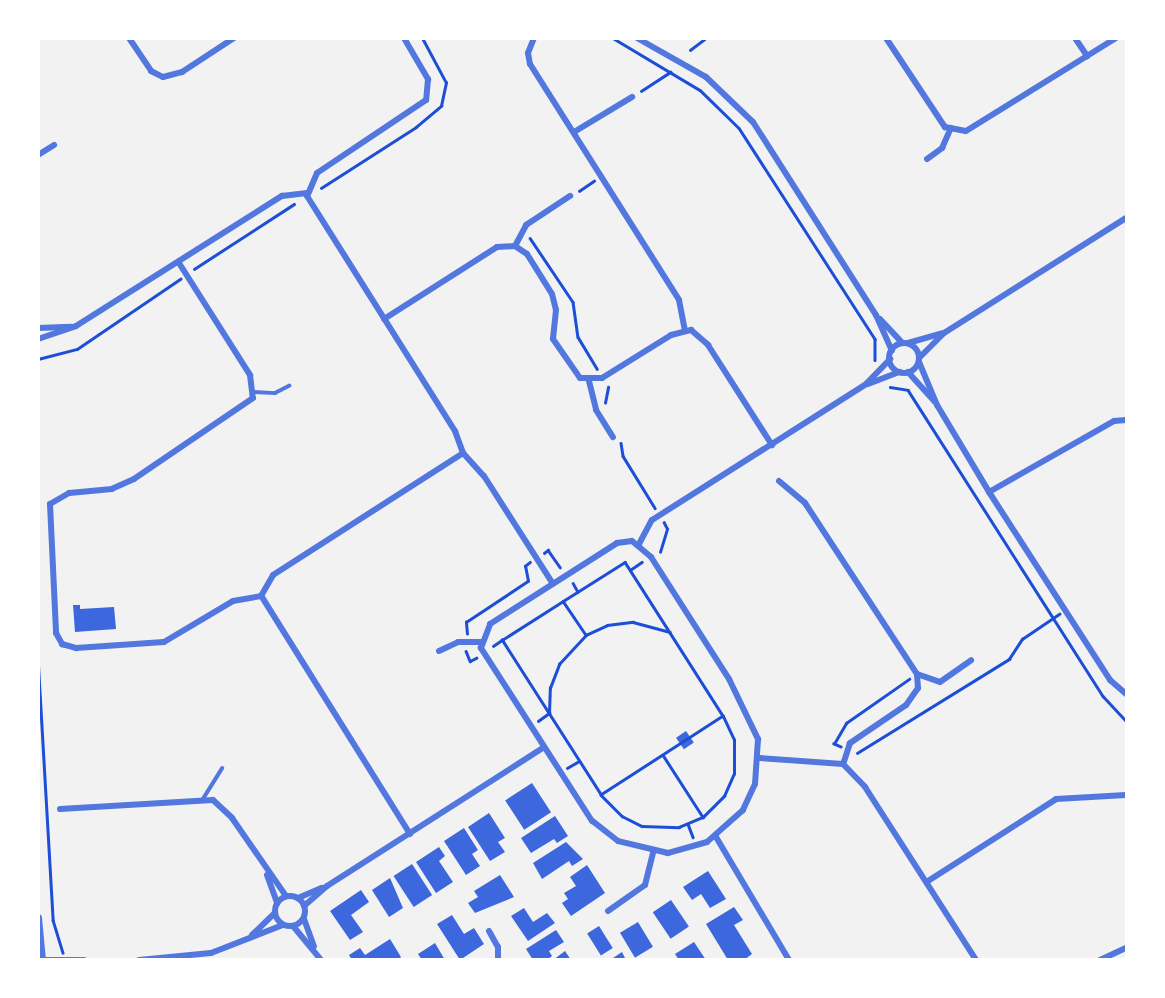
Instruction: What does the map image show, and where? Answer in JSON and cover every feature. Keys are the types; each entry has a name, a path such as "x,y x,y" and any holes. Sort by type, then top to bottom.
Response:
{"street":[{"path":"129,38 151,71 163,77 182,72 234,38"},
{"path":"307,193 317,173 426,100 428,79 404,38"},
{"path":"534,38 528,53 530,64 679,300 685,330"},
{"path":"637,38 706,77 737,104 876,315 892,351 890,359 866,384 659,516 639,544"},
{"path":"886,38 944,127 966,131 1116,38"},
{"path":"1075,38 1087,56"},
{"path":"574,132 632,97"},
{"path":"928,159 943,148 951,128"},
{"path":"38,155 54,145"},
{"path":"38,340 76,326 282,196 307,193"},
{"path":"307,193 455,431 463,453 484,476 553,584"},
{"path":"515,246 521,232 570,196"},
{"path":"866,384 886,380 904,372 944,333 1126,218"},
{"path":"384,319 497,247 515,246 527,254 552,295 556,310 552,333 575,374 589,381 602,378 685,330 697,332 709,345 772,445"},
{"path":"179,262 250,375 254,392 243,409 134,479 112,489 55,498 48,519 54,625 58,639 68,646 164,642 233,601 261,596"},
{"path":"876,315 919,360 937,405 989,492 1067,609 1110,680 1126,694"},
{"path":"38,328 76,326"},
{"path":"892,351 904,343 944,333"},
{"path":"890,359 937,405"},
{"path":"589,381 596,410 617,436"},
{"path":"989,492 1114,421 1126,420"},
{"path":"261,596 273,575 463,453"},
{"path":"779,481 804,503 915,676 918,688 906,705 850,743 843,764"},
{"path":"617,543 639,544 651,557 754,722 760,758 750,798 716,837 683,850 653,852 618,841 592,821 543,748 482,653 480,642 490,624 553,584 617,543"},
{"path":"261,596 410,834"},
{"path":"439,651 458,642 480,642"},
{"path":"915,676 940,682 971,660"},
{"path":"304,906 327,886 543,748"},
{"path":"760,758 843,764 865,787 928,881 976,960"},
{"path":"928,881 1056,799 1126,795"},
{"path":"60,809 203,799 223,807 266,872 286,896 298,898 327,886"},
{"path":"716,837 789,960"},
{"path":"608,911 645,885 653,852"},
{"path":"250,937 275,913 277,903 266,872"},
{"path":"277,903 286,896"},
{"path":"298,898 304,906 303,919 321,960"},
{"path":"275,913 283,925"},
{"path":"38,918 41,959 84,960"},
{"path":"139,960 211,953 283,925 293,926 303,919"},
{"path":"293,926 316,951"},
{"path":"489,930 498,947 498,960"},
{"path":"1100,960 1126,948"}],"lane":[{"path":"254,392 275,393 289,386"},
{"path":"203,799 222,769"}],"path":[{"path":"613,38 700,90 739,128 875,340 875,361 880,369"},
{"path":"690,50 706,38"},
{"path":"632,97 670,73"},
{"path":"570,196 600,177"},
{"path":"521,232 535,244 573,302 578,337 609,390 604,404 611,415"},
{"path":"886,380 891,388 908,390 1112,709 1126,721"},
{"path":"617,436 623,456 667,529 659,544 663,550 630,570"},
{"path":"625,562 723,716 734,740 734,774 724,796 703,817 667,829 642,826 622,816 601,795 502,640 563,601 625,562"},
{"path":"563,601 586,635"},
{"path":"915,676 846,723 834,744 859,754 1009,659 1021,639 1067,609"},
{"path":"549,713 550,688 559,664 586,635 607,625 633,622 670,632"},
{"path":"39,660 52,920 63,958"},
{"path":"601,795 723,716"},
{"path":"663,755 703,817"},
{"path":"38,806 47,805"}],"building":[{"path":"73,605 80,605 80,609 114,607 116,629 75,632"},
{"path":"686,731 694,743 684,749 676,738"},
{"path":"532,783 551,812 524,830 505,800"},
{"path":"489,813 505,838 498,842 505,852 490,861 468,827"},
{"path":"555,816 568,836 557,843 554,839 531,853 521,838"},
{"path":"464,828 478,850 472,854 480,866 466,875 444,841"},
{"path":"566,842 583,859 572,866 569,861 542,879 533,863"},
{"path":"439,847 445,856 439,861 453,882 436,893 416,862"},
{"path":"412,864 432,895 414,907 394,876"},
{"path":"587,865 605,893 571,916 562,903 568,899 564,893 576,886 570,877"},
{"path":"708,871 726,899 710,908 701,894 692,900 683,887"},
{"path":"500,875 514,897 475,913 468,903 478,897 474,891"},
{"path":"390,878 403,908 389,917 372,890"},
{"path":"361,890 369,902 351,915 363,932 350,940 330,911"},
{"path":"671,900 689,927 671,939 653,912"},
{"path":"734,907 743,920 734,925 752,954 744,960 728,960 706,924"},
{"path":"524,908 533,922 547,913 555,923 528,941 511,916"},
{"path":"452,915 464,934 474,928 484,944 460,960 437,924"},
{"path":"638,922 653,947 635,958 620,933"},
{"path":"599,926 613,948 601,955 587,933"},
{"path":"556,930 564,942 549,951 552,956 547,960 533,960 526,949"},
{"path":"390,939 401,957 398,960 352,960 349,955 360,948 365,955"},
{"path":"694,942 706,960 679,960 675,954"},
{"path":"435,943 445,960 422,960 418,954"},
{"path":"565,951 571,960 553,960"},
{"path":"622,952 626,960 614,960 613,958"}]}
